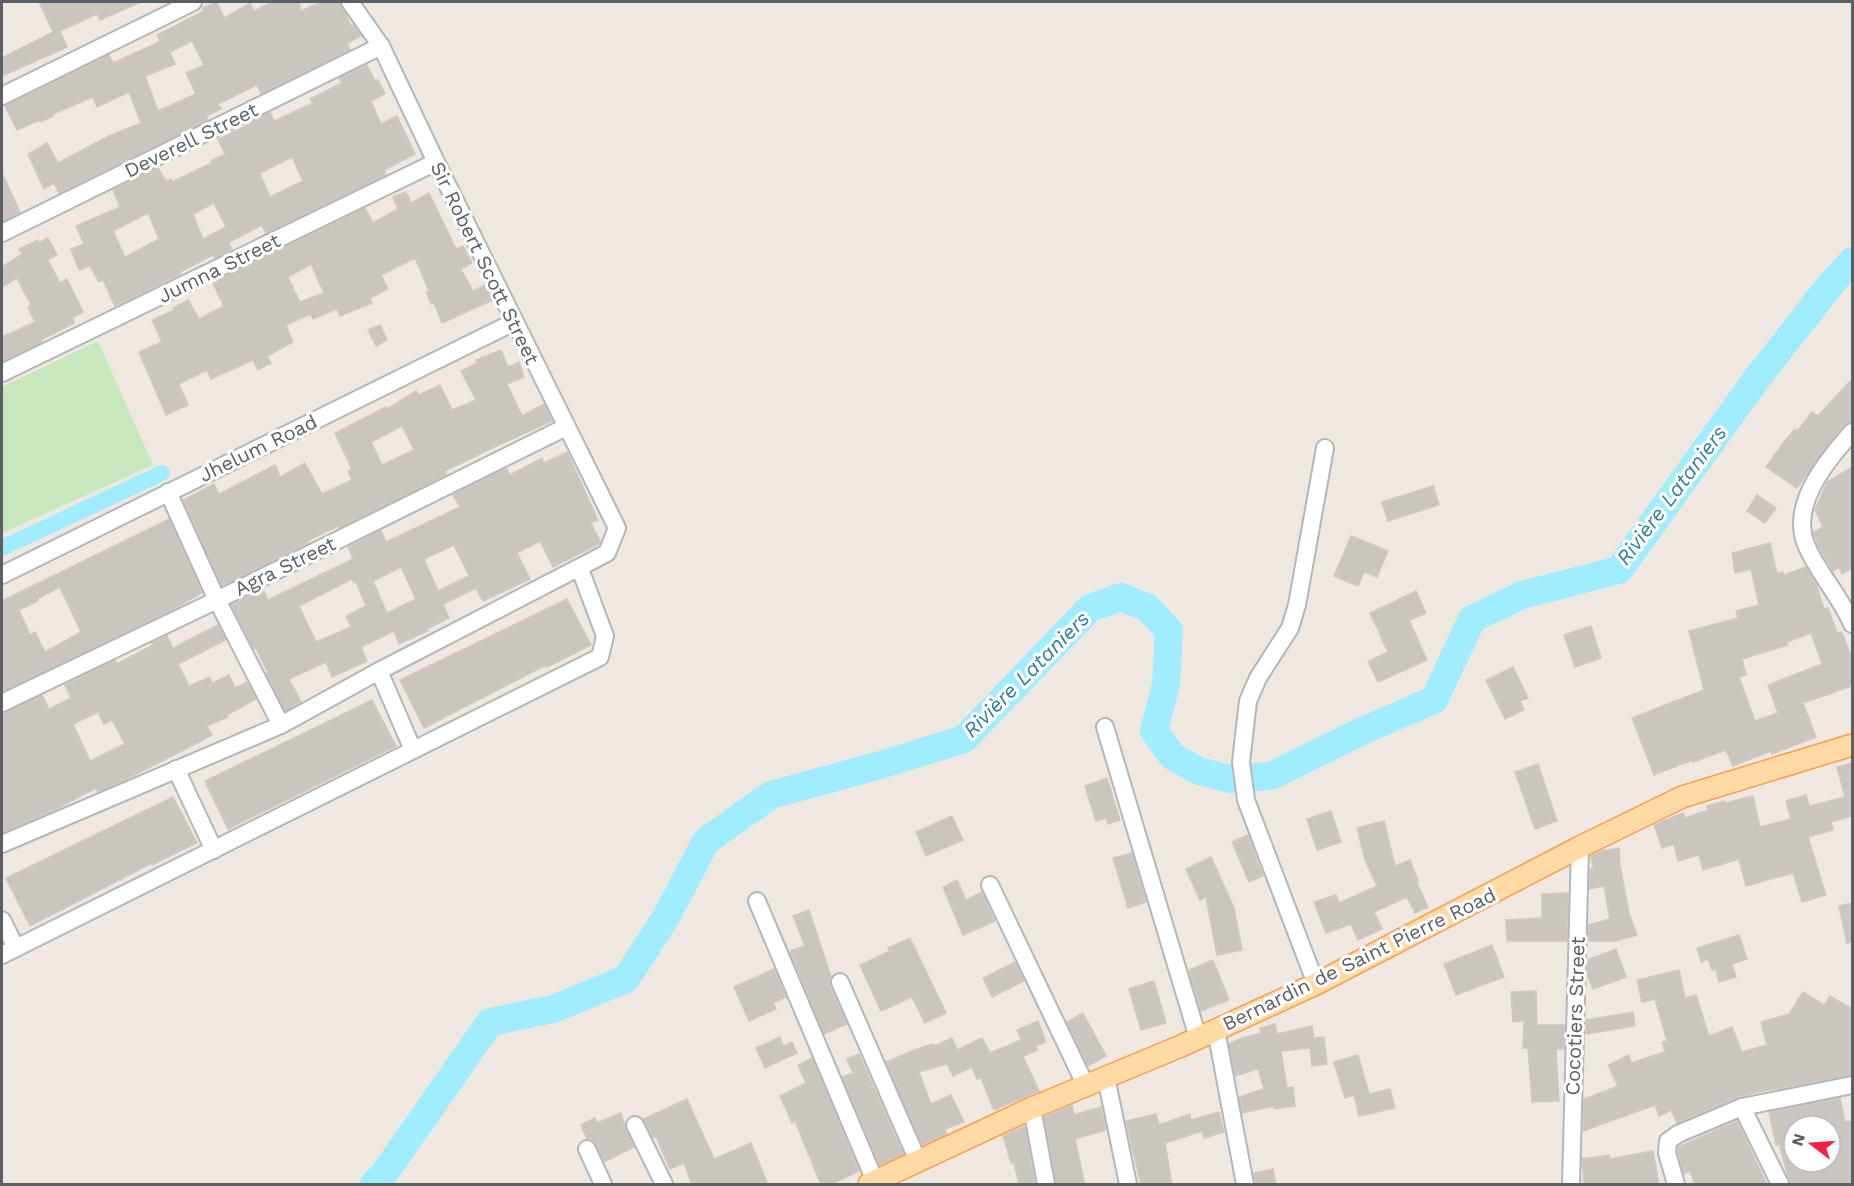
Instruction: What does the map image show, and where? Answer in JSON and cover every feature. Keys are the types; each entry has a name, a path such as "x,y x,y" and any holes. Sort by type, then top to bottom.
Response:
{"main road":[{"name":"Bernardin de Saint Pierre Road","path":"872,1183 898,1178 918,1161 1032,1108 1207,1034 1316,984 1580,847 1682,797 1852,745"}],"street":[{"path":"2,96 193,2"},
{"name":"Sir Robert Scott Street","path":"350,2 381,46 616,528 607,554 580,569"},
{"name":"Deverell Street","path":"2,233 381,46"},
{"name":"Jumna Street","path":"2,373 436,162"},
{"name":"Jhelum Road","path":"2,575 514,322"},
{"name":"Agra Street","path":"2,703 218,600 566,427"},
{"path":"1852,432 1827,461 1806,500 1801,524 1807,548 1852,624"},
{"path":"1316,984 1246,800 1241,762 1248,701 1258,678 1290,628 1297,605 1325,448"},
{"path":"168,492 218,600 281,725"},
{"path":"2,844 281,725 379,671 580,569 605,636 600,657 9,951 2,920"},
{"path":"379,671 413,750"},
{"path":"1105,727 1207,1034 1245,1185"},
{"path":"176,769 214,849"},
{"name":"Cocotiers Street","path":"1571,1185 1580,847"},
{"path":"990,885 1086,1086"},
{"path":"758,901 872,1183"},
{"path":"840,982 918,1161"},
{"path":"1106,1077 1128,1185"},
{"path":"1676,1185 1667,1154 1668,1142 1678,1134 1749,1105 1852,1085"},
{"path":"1749,1105 1780,1185"},
{"path":"1032,1108 1046,1185"},
{"path":"636,1125 664,1185"},
{"path":"587,1149 603,1185"}],"green space":[{"path":"98,341 153,465 2,533 2,387"}],"building":[{"path":"39,2 141,2 100,20 97,14 60,31 67,47 2,76 2,58 53,32"},
{"path":"217,2 224,18 250,3 254,11 272,2 299,2 301,11 321,2 340,2 351,26 353,25 361,36 347,43 350,50 261,94 257,85 218,104 221,109 206,116 208,120 59,193 54,183 44,189 28,154 47,143 58,163 107,137 141,123 129,92 97,107 93,97 53,114 54,116 41,122 40,120 17,130 5,106 109,55 113,63 157,43 160,41 157,35 204,11 202,8","holes":["192,41 204,65 186,73 196,94 158,111 145,76 175,64 170,52"]},
{"path":"367,65 385,94 371,101 381,124 397,116 415,154 384,170 386,175 266,233 262,225 229,242 232,249 215,258 213,255 180,272 181,274 115,306 103,280 99,282 90,266 79,270 71,249 84,244 76,226 120,207 113,190 158,168 166,181 171,179 172,182 212,163 211,161 225,154 218,139 270,112 274,121 313,103 310,99 342,83 339,78","holes":["292,157 303,181 270,197 260,173","214,203 226,227 203,239 193,214","148,213 159,239 125,257 113,231"]},
{"path":"2,173 20,212 2,222"},
{"path":"406,192 411,203 429,193 456,249 463,246 472,263 461,269 473,291 485,285 493,300 442,323 434,303 431,304 426,292 429,291 415,258 381,275 388,289 370,298 372,303 340,316 337,309 313,319 311,314 286,325 293,342 267,356 271,363 258,370 253,360 211,379 207,370 179,384 188,405 166,415 139,352 162,342 152,320 174,310 173,308 188,300 199,319 224,306 213,284 223,277 365,208 373,223 398,209 393,197","holes":["311,264 324,293 300,302 288,277"]},
{"path":"48,238 57,255 48,260 60,283 67,279 83,312 72,318 74,323 2,362 2,337 35,322 28,307 31,305 17,278 2,287 2,267 22,254 19,249"},
{"path":"380,325 387,340 376,346 368,330"},
{"path":"501,350 508,367 519,362 524,377 507,384 522,416 544,404 552,421 445,471 446,475 339,528 338,526 307,541 308,543 222,586 183,500 214,484 219,494 275,465 280,477 305,463 322,494 352,480 348,471 352,469 335,433 386,407 387,409 416,391 419,395 440,385 452,410 476,400 461,371 477,363 476,360","holes":["402,426 414,450 382,465 371,442"]},
{"path":"1852,379 1852,422 1844,425 1834,437 1797,488 1766,467 1795,429 1797,431 1812,412 1818,416"},
{"path":"567,452 598,520 591,523 600,541 599,544 553,567 540,541 517,553 530,579 483,601 476,588 443,604 449,618 427,629 428,631 399,644 394,631 361,647 367,661 332,677 326,662 289,679 301,702 285,711 256,648 254,649 231,605 263,589 268,600 353,559 348,547 381,530 386,542 460,507 453,495 501,471 507,469 510,475 542,458 544,463","holes":["454,545 469,576 438,591 424,559","401,567 416,599 387,613 373,581","352,579 354,583 356,582 366,606 346,616 351,627 316,642 299,606"]},
{"path":"1852,467 1852,568 1842,574 1839,567 1833,571 1818,545 1813,532 1823,527 1815,510 1827,482"},
{"path":"1433,486 1439,505 1388,521 1382,502"},
{"path":"1757,495 1776,508 1765,523 1747,511"},
{"path":"169,519 202,593 168,612 2,692 2,601","holes":["60,587 81,632 45,652 35,632 30,635 19,610"]},
{"path":"1351,536 1388,551 1377,577 1364,572 1358,586 1334,576"},
{"path":"1770,543 1777,573 1783,572 1784,575 1806,567 1817,586 1824,609 1828,608 1837,633 1842,632 1852,659 1852,686 1803,703 1816,737 1733,766 1726,750 1654,775 1632,718 1704,690 1689,631 1738,618 1736,611 1759,605 1751,569 1735,573 1732,553","holes":["1811,633 1822,664 1768,685 1778,713 1755,721 1739,677 1746,675 1742,659 1788,645 1787,642"]},
{"path":"1416,591 1426,613 1409,620 1427,660 1378,682 1368,661 1388,652 1370,613"},
{"path":"567,599 591,645 547,667 546,665 424,728 400,680"},
{"path":"218,625 226,640 178,664 189,686 210,677 212,683 229,675 235,688 247,682 256,699 227,715 228,717 207,726 212,735 201,741 117,784 98,792 96,788 2,833 2,713 42,695 49,709 71,698 65,685 115,660 117,664 167,636 173,648","holes":["98,712 104,724 112,720 125,744 90,761 73,724"]},
{"path":"1591,626 1601,658 1575,667 1564,635"},
{"path":"1513,667 1528,698 1520,701 1524,710 1505,719 1486,680"},
{"path":"372,700 396,746 228,829 205,781"},
{"path":"1852,763 1852,816 1831,822 1833,830 1808,837 1826,895 1802,902 1793,873 1746,886 1739,859 1703,870 1699,855 1678,861 1674,844 1662,848 1654,825 1683,813 1685,818 1708,810 1707,806 1724,801 1725,803 1753,796 1760,827 1791,819 1786,801 1806,795 1809,806 1845,797 1837,767"},
{"path":"1538,764 1557,821 1535,829 1515,772"},
{"path":"1107,778 1120,820 1108,824 1106,818 1096,821 1085,786"},
{"path":"173,797 197,843 152,865 152,863 30,926 6,878"},
{"path":"1331,811 1341,842 1317,850 1307,819"},
{"path":"952,816 963,840 926,856 916,832"},
{"path":"1384,821 1395,866 1410,860 1418,881 1416,881 1428,907 1415,913 1407,897 1374,912 1382,929 1358,940 1351,924 1326,933 1314,902 1336,895 1339,903 1377,886 1365,860 1357,828"},
{"path":"1248,835 1263,876 1249,882 1232,842"},
{"path":"1619,848 1619,860 1629,913 1637,935 1616,941 1588,941 1588,925 1610,919 1604,886 1589,889 1590,869 1593,869 1591,856 1601,851"},
{"path":"1132,853 1146,902 1128,908 1113,858"},
{"path":"1211,857 1234,908 1242,950 1217,955 1206,897 1200,900 1186,869"},
{"path":"957,880 966,900 982,892 995,921 963,935 943,887"},
{"path":"1568,893 1567,941 1507,941 1506,920 1542,918 1542,894"},
{"path":"1852,903 1852,942 1847,943 1839,906"},
{"path":"809,910 831,977 830,986 847,1024 824,1034 790,951 805,946 793,916"},
{"path":"1739,935 1747,959 1732,964 1736,977 1719,982 1716,969 1712,970 1708,959 1701,962 1697,948"},
{"path":"910,938 946,1013 925,1023 912,997 881,1011 860,965 890,951 888,948"},
{"path":"1492,945 1504,977 1456,995 1444,964"},
{"path":"1616,949 1626,977 1593,989 1587,974 1587,960"},
{"path":"1213,960 1229,1000 1201,1011 1189,970"},
{"path":"1015,962 1024,981 992,997 983,978"},
{"path":"774,969 786,997 773,1003 776,1009 749,1021 734,987"},
{"path":"1679,970 1685,998 1696,995 1709,1036 1732,1027 1742,1052 1767,1045 1761,1022 1789,1014 1803,992 1824,1005 1830,996 1852,1009 1852,1075 1738,1097 1677,1123 1671,1110 1659,1116 1655,1105 1583,1131 1584,1099 1618,1086 1608,1065 1629,1055 1631,1063 1665,1052 1662,1042 1667,1041 1655,999 1642,1002 1637,980"},
{"path":"1154,981 1166,1023 1141,1030 1129,989"},
{"path":"1536,991 1537,1025 1565,1025 1564,1049 1556,1049 1559,1101 1532,1102 1528,1048 1523,1048 1524,1021 1513,1022 1511,992"},
{"path":"1633,1012 1635,1026 1586,1034 1586,1020"},
{"path":"1083,1013 1106,1056 1088,1066 1067,1022"},
{"path":"1038,1021 1046,1042 1036,1046 1038,1050 1023,1056 1039,1091 994,1110 981,1078 977,1079 972,1067 953,1076 947,1064 919,1072 931,1104 951,1095 964,1122 945,1129 947,1134 922,1145 886,1062 952,1038 957,1050 982,1038 990,1053 1021,1040 1017,1030"},
{"path":"1275,1024 1277,1034 1312,1026 1314,1038 1324,1037 1327,1064 1312,1066 1310,1048 1281,1051 1287,1088 1293,1087 1295,1106 1274,1109 1274,1106 1242,1113 1239,1097 1264,1089 1258,1069 1235,1076 1229,1044 1261,1033 1260,1028"},
{"path":"780,1037 784,1046 792,1042 797,1053 765,1068 756,1048"},
{"path":"859,1054 903,1154 880,1165 842,1077 853,1073 847,1059"},
{"path":"1358,1055 1369,1094 1390,1089 1395,1108 1359,1116 1354,1095 1345,1098 1334,1062"},
{"path":"812,1058 859,1171 830,1185 821,1185 795,1121 792,1123 780,1096 806,1083 798,1065"},
{"path":"1840,1098 1845,1122 1852,1121 1852,1185 1797,1185 1794,1181 1794,1184 1790,1184 1787,1174 1842,1174 1842,1114 1782,1114 1782,1155 1779,1144 1776,1145 1769,1112"},
{"path":"687,1099 714,1159 751,1143 768,1185 692,1185 684,1163 670,1169 656,1137 653,1138 643,1119"},
{"path":"1072,1105 1074,1115 1101,1107 1106,1130 1075,1139 1085,1185 1056,1185 1044,1117"},
{"path":"1219,1112 1224,1132 1204,1138 1202,1131 1165,1143 1172,1185 1141,1185 1126,1121 1156,1114 1159,1125 1190,1114 1191,1120"},
{"path":"621,1113 634,1147 604,1162 596,1144 591,1139 587,1139 581,1125 595,1118 597,1123"},
{"path":"1737,1121 1767,1185 1695,1185 1690,1171 1684,1174 1678,1147"},
{"path":"1025,1126 1035,1185 1019,1185 1014,1163 1011,1163 1003,1136"},
{"path":"1653,1151 1659,1185 1584,1185 1582,1159 1609,1155 1610,1159"},
{"path":"1273,1169 1276,1185 1255,1185 1254,1173"}],"waterway":[{"name":"Rivière Lataniers","path":"374,1184 384,1174 490,1022 553,1009 626,979 666,917 706,841 771,795 964,739 1090,608 1121,597 1148,608 1169,631 1166,684 1154,731 1172,756 1199,771 1229,779 1271,776 1362,731 1434,700 1472,619 1522,595 1619,570 1755,381 1831,284 1852,261"},
{"path":"2,548 162,473"}]}
